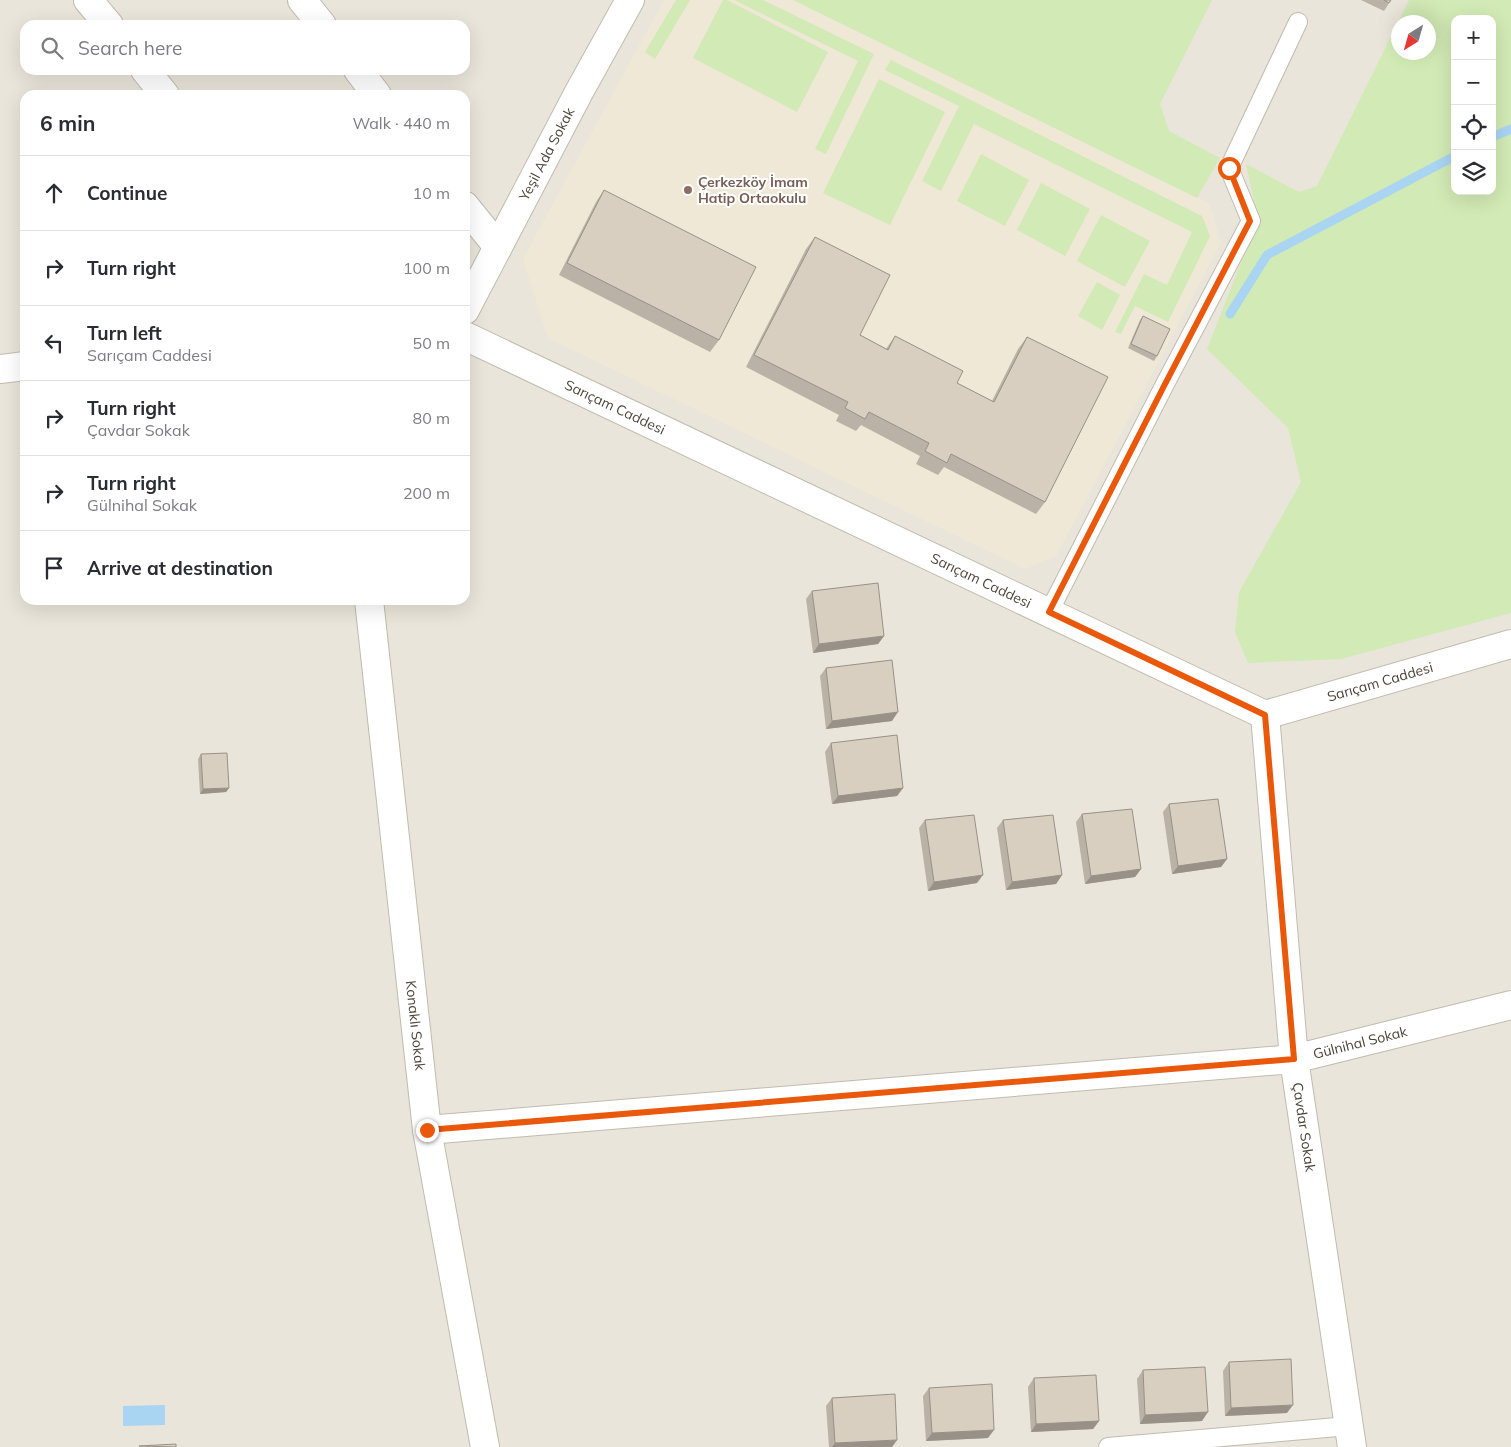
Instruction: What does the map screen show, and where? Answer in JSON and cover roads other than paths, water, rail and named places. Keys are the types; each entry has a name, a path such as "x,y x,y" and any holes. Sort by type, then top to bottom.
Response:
{"street":[{"path":"88,0 104,20"},
{"path":"302,0 318,20"},
{"name":"Yeşil Ada Sokak","path":"470,300 579,92 630,0"},
{"path":"149,75 161,90"},
{"path":"362,75 373,90"},
{"path":"470,212 498,247"},
{"name":"Sarıçam Caddesi","path":"470,338 1265,715 1511,644"},
{"path":"0,369 20,367"},
{"name":"Konaklı Sokak","path":"370,605 427,1130 485,1447"},
{"name":"Çavdar Sokak","path":"1265,715 1294,1059 1351,1436"},
{"name":"Gülnihal Sokak","path":"427,1130 1294,1059 1511,1005"}],"lane":[{"path":"1049,612 1250,221 1229,168 1298,22"},
{"path":"1108,1447 1351,1436"}],"water":[{"path":"165,1405 165,1425 123,1426 123,1406"}],"waterway":[{"path":"1496,135 1511,129"},
{"path":"1230,314 1267,255 1451,158"}],"place":[{"name":"Çerkezköy İmam Hatip Ortaokulu","path":"688,190"}]}
